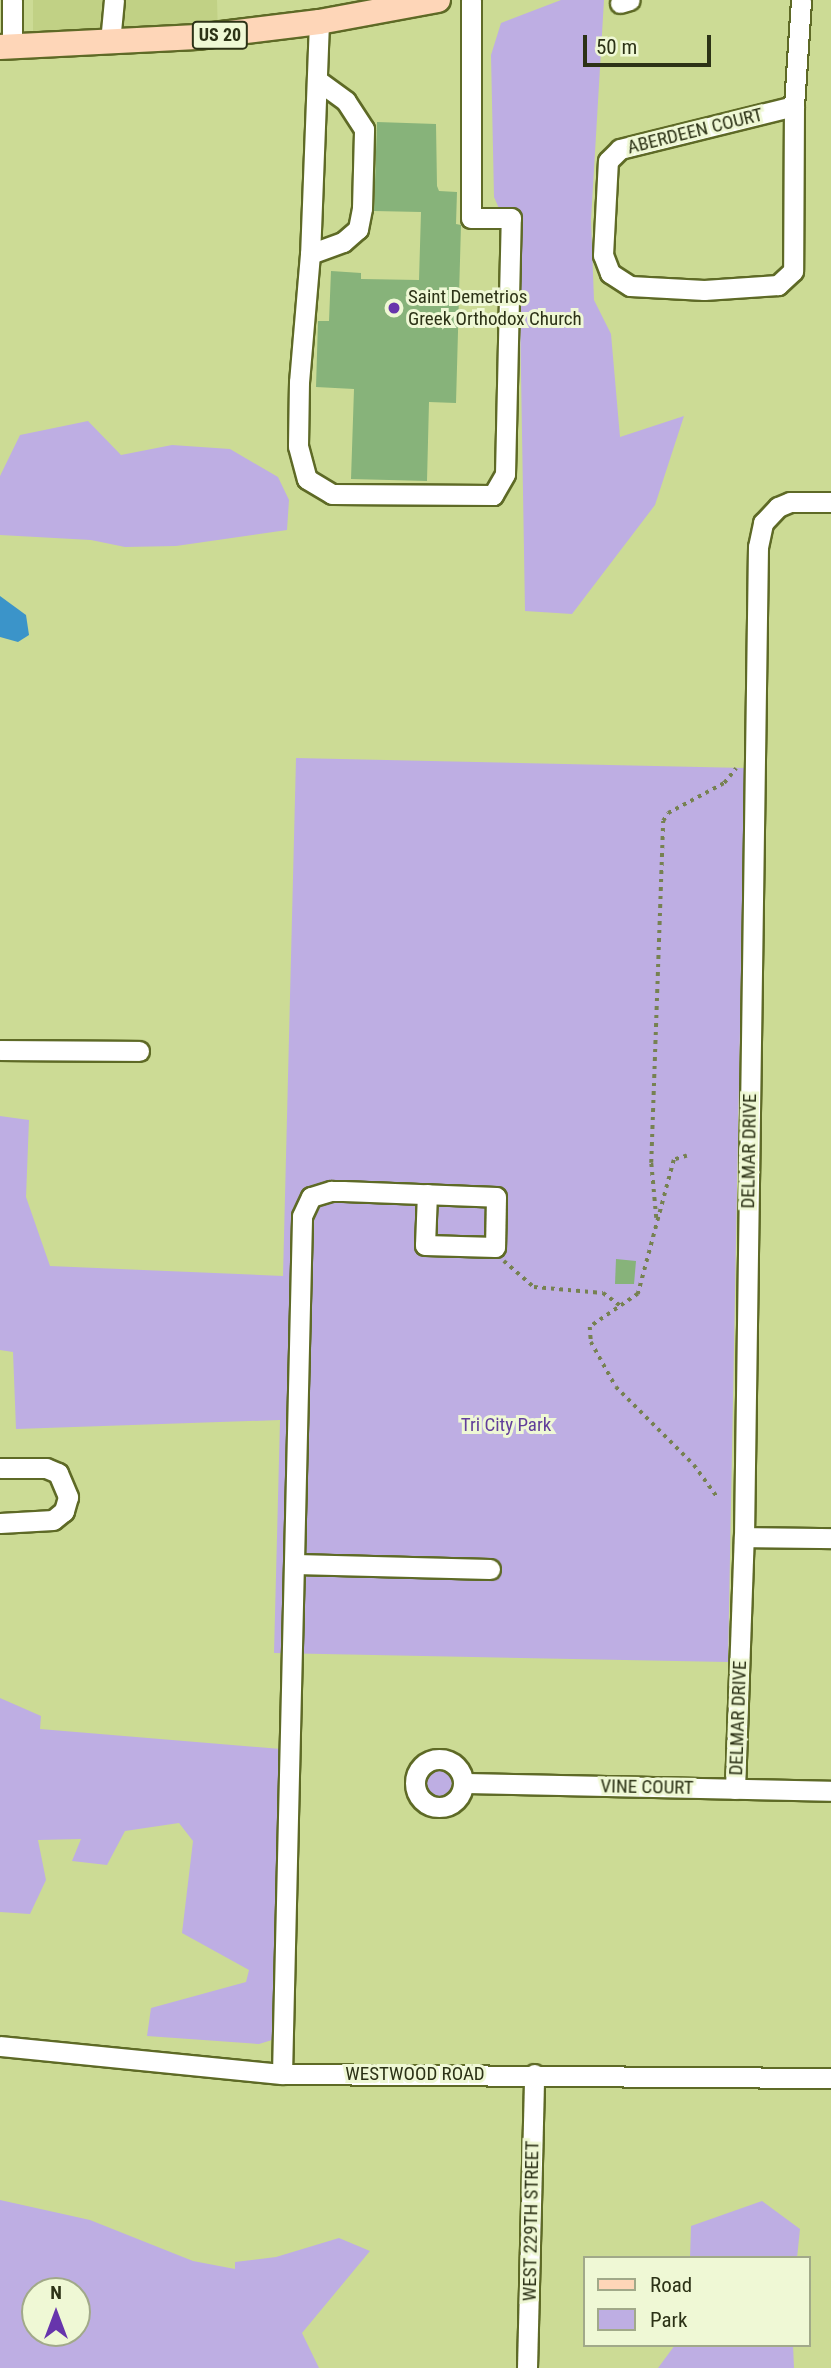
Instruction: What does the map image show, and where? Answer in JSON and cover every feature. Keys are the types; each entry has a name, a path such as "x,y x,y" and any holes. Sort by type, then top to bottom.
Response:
{"main road":[{"name":"US 20","path":"6,46 197,37 319,22 396,4 438,0"}],"street":[{"path":"6,46 12,0"},
{"path":"319,22 310,254 298,446 307,479 332,494 493,495 505,474 510,218 471,218 471,0"},
{"name":"ABERDEEN COURT","path":"794,106 620,149 608,161 603,255 610,273 630,286 704,290 778,285 793,271 794,106 801,0"},
{"path":"110,42 111,1"},
{"path":"310,254 343,242 358,229 362,208 363,129 346,101 318,81"},
{"name":"DELMAR DRIVE","path":"735,1789 744,1537 758,547 770,515 790,502 831,502"},
{"path":"0,1050 139,1051"},
{"path":"282,2074 305,1204 331,1191 496,1196 495,1247 425,1245 427,1194"},
{"path":"0,1468 46,1468 58,1473 68,1497 64,1511 53,1520 0,1523"},
{"path":"744,1537 831,1538"},
{"path":"295,1564 490,1569"},
{"name":"VINE COURT","path":"464,1783 831,1791"},
{"name":"WESTWOOD ROAD","path":"0,2046 282,2074 831,2078"},
{"name":"WEST 229TH STREET","path":"527,2368 534,2074"}],"path":[{"path":"656,1219 651,1163 663,821 668,813 724,783 736,770 736,761"},
{"path":"687,1156 674,1160 638,1294 590,1327 590,1342 616,1387 694,1465 718,1498"},
{"path":"495,1247 510,1270 534,1287 603,1293 622,1307"}],"shaded area":[{"path":"33,0 217,0 218,35 33,45"}],"green space":[{"path":"561,0 604,0 591,220 594,300 611,334 620,437 684,416 655,505 572,614 525,611 519,255 494,197 491,55 501,23"},
{"path":"88,421 121,455 172,445 230,449 278,477 289,500 287,530 176,546 125,547 91,540 0,535 0,476 20,435"},
{"name":"Tri City Park","path":"296,758 745,768 728,1662 274,1653 280,1420 16,1429 13,1352 0,1350 0,1116 29,1120 26,1197 50,1266 283,1276"},
{"path":"0,1698 41,1716 40,1729 281,1749 272,2040 259,2044 147,2036 151,2008 246,1982 249,1970 182,1933 193,1841 179,1823 125,1831 107,1865 72,1861 81,1839 38,1840 46,1880 30,1914 0,1912"},
{"path":"438,1769 448,1773 452,1783 448,1793 438,1797 428,1793 424,1783 428,1773"},
{"path":"0,2200 90,2220 193,2261 235,2269 235,2262 276,2257 339,2238 370,2251 302,2333 319,2368 0,2368"},
{"path":"762,2201 800,2229 797,2256 690,2256 691,2226"},
{"path":"674,2347 793,2347 794,2368 658,2368"}],"water":[{"path":"0,596 26,615 29,635 18,642 0,637"}],"building":[{"name":"Saint Demetrios Greek Orthodox Church","path":"377,122 436,124 437,186 439,191 457,192 456,224 461,225 456,403 429,402 427,481 351,479 354,389 316,387 318,321 329,321 331,271 361,273 361,279 419,280 421,212 374,211"},
{"path":"616,1259 636,1261 634,1284 615,1284"}],"place":[{"name":"Saint Demetrios Greek Orthodox Church","path":"394,308"}]}
